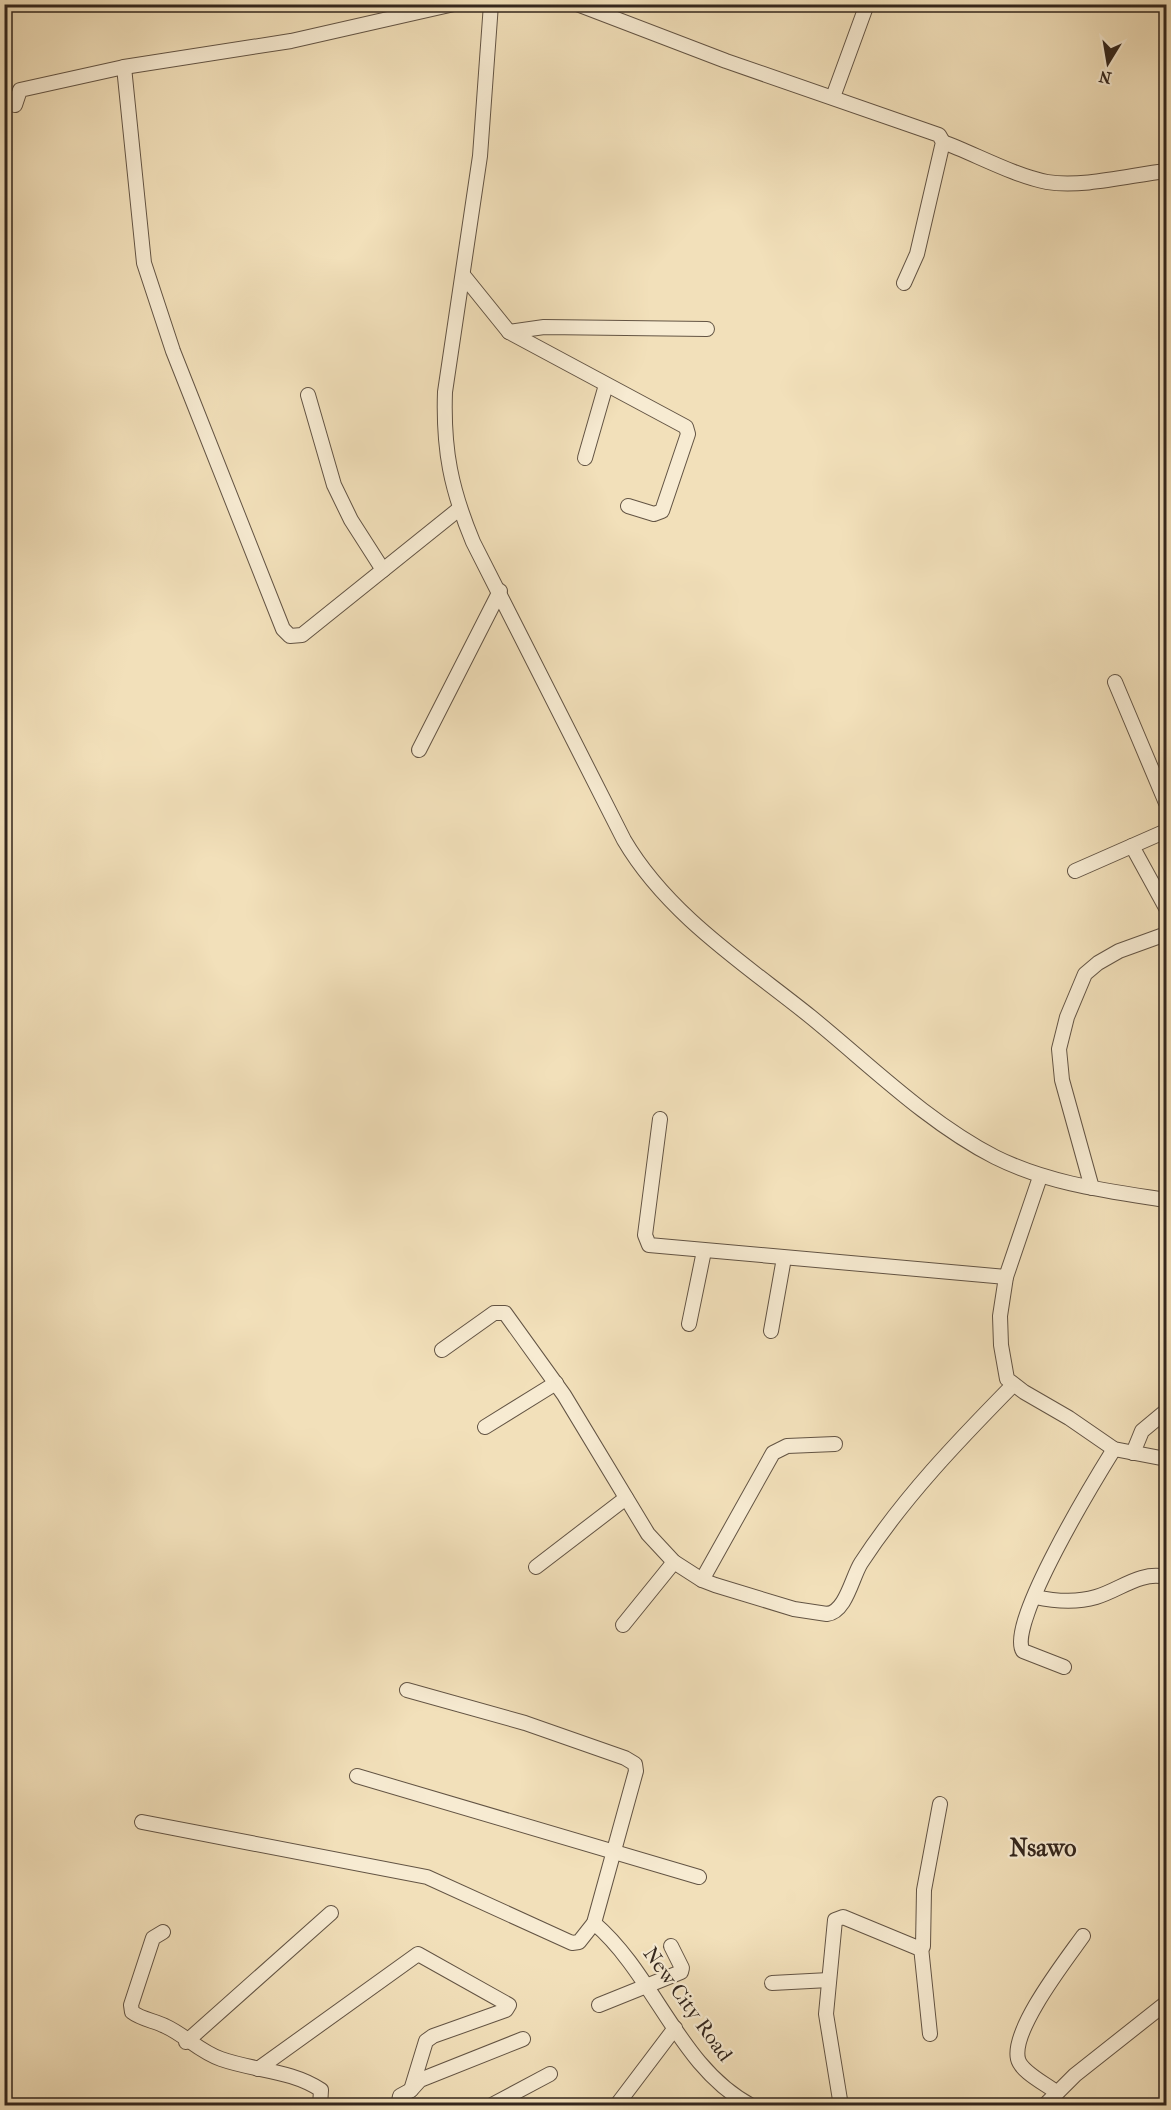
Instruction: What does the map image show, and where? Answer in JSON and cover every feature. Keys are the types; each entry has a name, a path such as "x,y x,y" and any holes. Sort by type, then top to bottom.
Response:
{"street":[{"path":"15,105 20,90 124,67 291,41 454,4"},
{"path":"491,4 480,156 445,392 444,424 448,468 459,509 624,840 637,862 667,898 755,974 958,1134 995,1157 1040,1177 1167,1200"},
{"path":"577,4 726,61 933,132 943,142 1047,182 1078,182 1167,171"},
{"path":"833,97 867,4"},
{"path":"124,67 144,263 173,351 283,629 290,636 302,635 459,509"},
{"path":"904,283 917,254 943,142"},
{"path":"463,275 509,332 686,427 688,434 660,513 654,514 628,506"},
{"path":"509,332 544,327 708,329"},
{"path":"585,458 606,385"},
{"path":"308,394 334,485 351,520 383,570"},
{"path":"419,750 500,591"},
{"path":"1115,682 1167,802"},
{"path":"1076,871 1167,831"},
{"path":"1132,846 1167,908"},
{"path":"1092,1188 1062,1080 1059,1049 1067,1017 1085,974 1098,963 1119,951 1167,934"},
{"path":"660,1119 646,1239 651,1246 1006,1277"},
{"path":"1040,1177 1006,1277 1000,1316 1003,1368 1013,1385 1069,1418 1114,1449 1167,1460"},
{"path":"689,1324 704,1251"},
{"path":"771,1331 784,1258"},
{"path":"442,1350 494,1313 502,1312 556,1383 648,1534 674,1562 702,1580 817,1614 835,1612 867,1554 919,1484 1013,1385"},
{"path":"485,1427 556,1383"},
{"path":"1133,1453 1142,1431 1167,1411"},
{"path":"702,1580 765,1462 773,1453 787,1446 836,1444"},
{"path":"1064,1667 1029,1654 1021,1647 1019,1638 1035,1598 1081,1502 1114,1449"},
{"path":"536,1567 626,1498"},
{"path":"623,1625 674,1562"},
{"path":"1035,1598 1064,1601 1091,1598 1149,1575 1167,1577"},
{"path":"142,1822 427,1877 572,1943 579,1942 594,1923 636,1771 631,1761 525,1723 407,1690"},
{"path":"357,1776 699,1877"},
{"path":"930,2034 921,1947 924,1942 925,1882 940,1804"},
{"path":"186,2042 331,1912"},
{"path":"841,2106 826,2014 832,1929 838,1917 921,1947"},
{"name":"New City Road","path":"594,1923 621,1947 675,2028 712,2075 736,2097 752,2106"},
{"path":"163,1932 153,1938 130,2010 134,2015 170,2029 186,2042 221,2059 258,2069 294,2075 311,2083 321,2090 320,2106"},
{"path":"1056,2092 1023,2066 1018,2054 1031,2012 1083,1936"},
{"path":"599,2005 649,1987 681,1972 682,1968 671,1946"},
{"path":"258,2069 418,1954 509,2005 506,2010 433,2036 426,2041 411,2090"},
{"path":"772,1983 830,1980"},
{"path":"1044,2106 1056,2092 1167,2003"},
{"path":"616,2106 675,2028"},
{"path":"398,2106 400,2096 411,2090 420,2080 523,2040"},
{"path":"490,2106 550,2074"}],"district":[{"name":"Nsawo","path":"1043,1848"}]}
